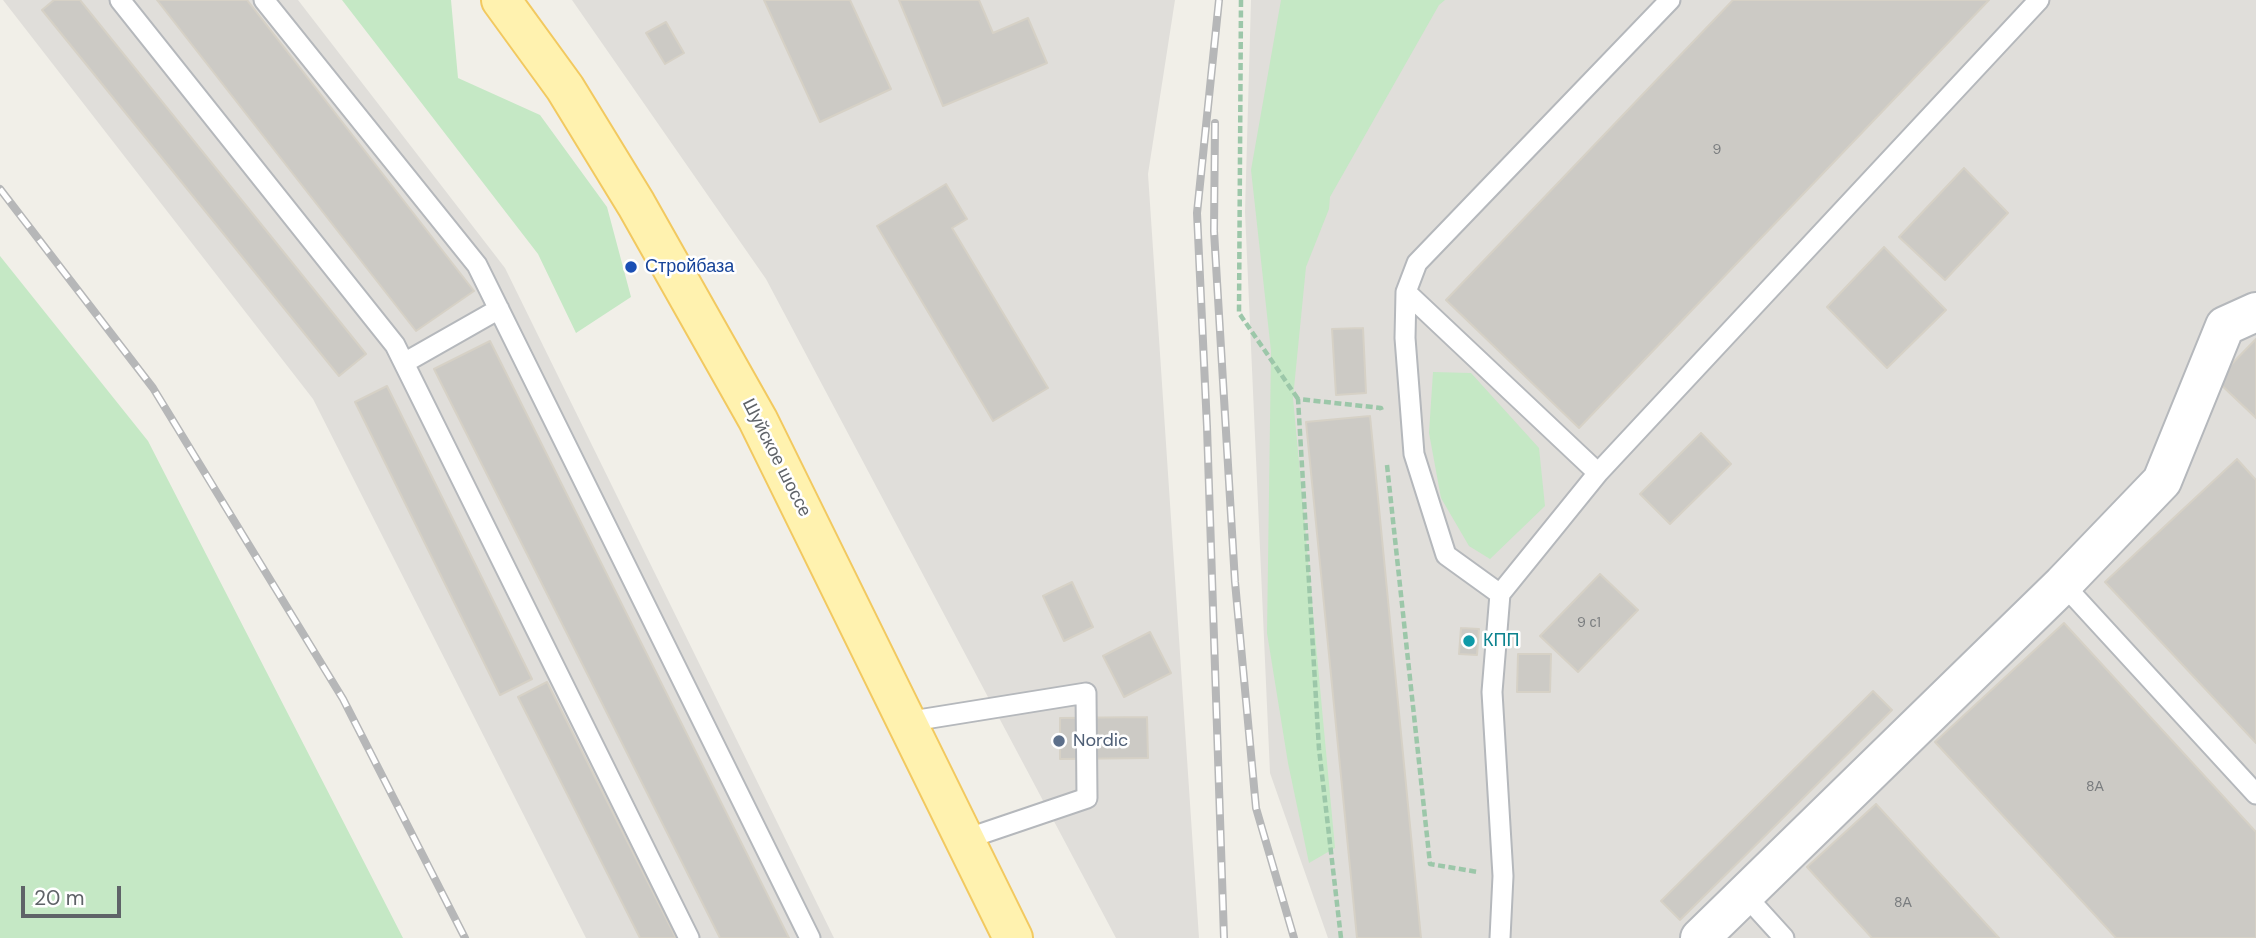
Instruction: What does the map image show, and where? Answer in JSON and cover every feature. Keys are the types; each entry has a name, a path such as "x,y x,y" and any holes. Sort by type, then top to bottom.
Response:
{"main road":[{"name":"Шуйское шоссе","path":"501,0 565,88 664,249 758,420 1013,938"}],"street":[{"path":"1700,938 2063,584 2162,481 2225,326 2256,312"}],"lane":[{"path":"120,0 396,345 690,938"},
{"path":"264,0 477,265 810,938"},
{"path":"1500,594 1446,555 1415,454 1405,338 1406,292 1417,263 1670,0"},
{"path":"1500,938 1503,876 1492,692 1500,594 1598,473 2039,0"},
{"path":"1406,292 1598,473"},
{"path":"404,363 499,309"},
{"path":"2063,584 2256,794"},
{"path":"906,722 1086,693 1087,798 966,839"},
{"path":"1744,894 1784,938"}],"path":[{"path":"1241,0 1239,313 1297,399 1319,750 1341,938"},
{"path":"1297,399 1381,408 1383,422"},
{"path":"1387,464 1430,864 1503,876"}],"shaded area":[{"path":"3,0 298,0 505,268 834,938 586,938 313,399"},
{"path":"572,0 1175,0 1148,174 1199,938 1116,938 766,279"},
{"path":"1251,0 2256,0 2256,938 1328,938 1270,773 1245,212"}],"green space":[{"path":"342,0 451,0 458,78 540,115 607,207 631,297 576,333 538,254"},
{"path":"1281,0 1445,0 1439,5 1330,197 1329,209 1306,267 1293,398 1335,848 1309,863 1288,763 1267,633 1271,351 1251,170"},
{"path":"0,256 148,441 403,938 0,938"},
{"path":"1433,372 1471,373 1539,448 1545,506 1490,559 1469,546 1441,498 1429,433"}],"building":[{"path":"54,0 80,0 366,354 339,376 42,10"},
{"path":"157,0 247,0 474,291 416,331"},
{"path":"764,0 850,0 891,89 820,122"},
{"path":"899,0 979,0 993,33 1028,18 1047,63 943,106"},
{"path":"1733,0 1989,0 1579,428 1446,300"},
{"path":"666,22 684,53 665,64 646,33"},
{"path":"1964,168 2008,213 1945,280 1899,237"},
{"path":"946,184 967,219 952,228 1048,388 993,421 877,226"},
{"path":"1884,247 1946,310 1887,368 1827,307"},
{"path":"1363,328 1366,393 1336,395 1332,329"},
{"path":"2256,339 2256,418 2216,380"},
{"path":"490,341 789,938 720,938 434,369"},
{"path":"387,386 532,679 500,695 355,402"},
{"path":"1370,416 1421,938 1357,938 1306,422"},
{"path":"1701,433 1731,464 1670,524 1640,494"},
{"path":"2237,459 2256,480 2256,743 2105,582"},
{"path":"1600,574 1638,610 1578,672 1540,636"},
{"path":"1072,582 1093,627 1064,641 1043,596"},
{"path":"2064,623 2256,832 2256,938 2116,938 1935,742"},
{"name":"КПП","path":"1461,628 1479,629 1477,655 1459,654"},
{"path":"1150,632 1171,673 1124,697 1103,656"},
{"path":"1518,654 1551,654 1550,692 1517,692"},
{"path":"547,682 676,938 640,938 518,697"},
{"path":"1873,691 1892,710 1680,920 1661,901"},
{"path":"1147,717 1148,758 1060,759 1060,718"},
{"path":"1876,804 1999,938 1872,938 1807,867"}],"railway":[{"path":"1219,0 1197,213 1224,938"},
{"path":"1215,123 1214,231 1235,582 1256,808 1294,938"},
{"path":"0,189 153,388 343,699 465,938"}],"place":[{"name":"Стройбаза","path":"631,267"},
{"name":"КПП","path":"1469,641"},
{"name":"Nordic","path":"1059,741"}]}
